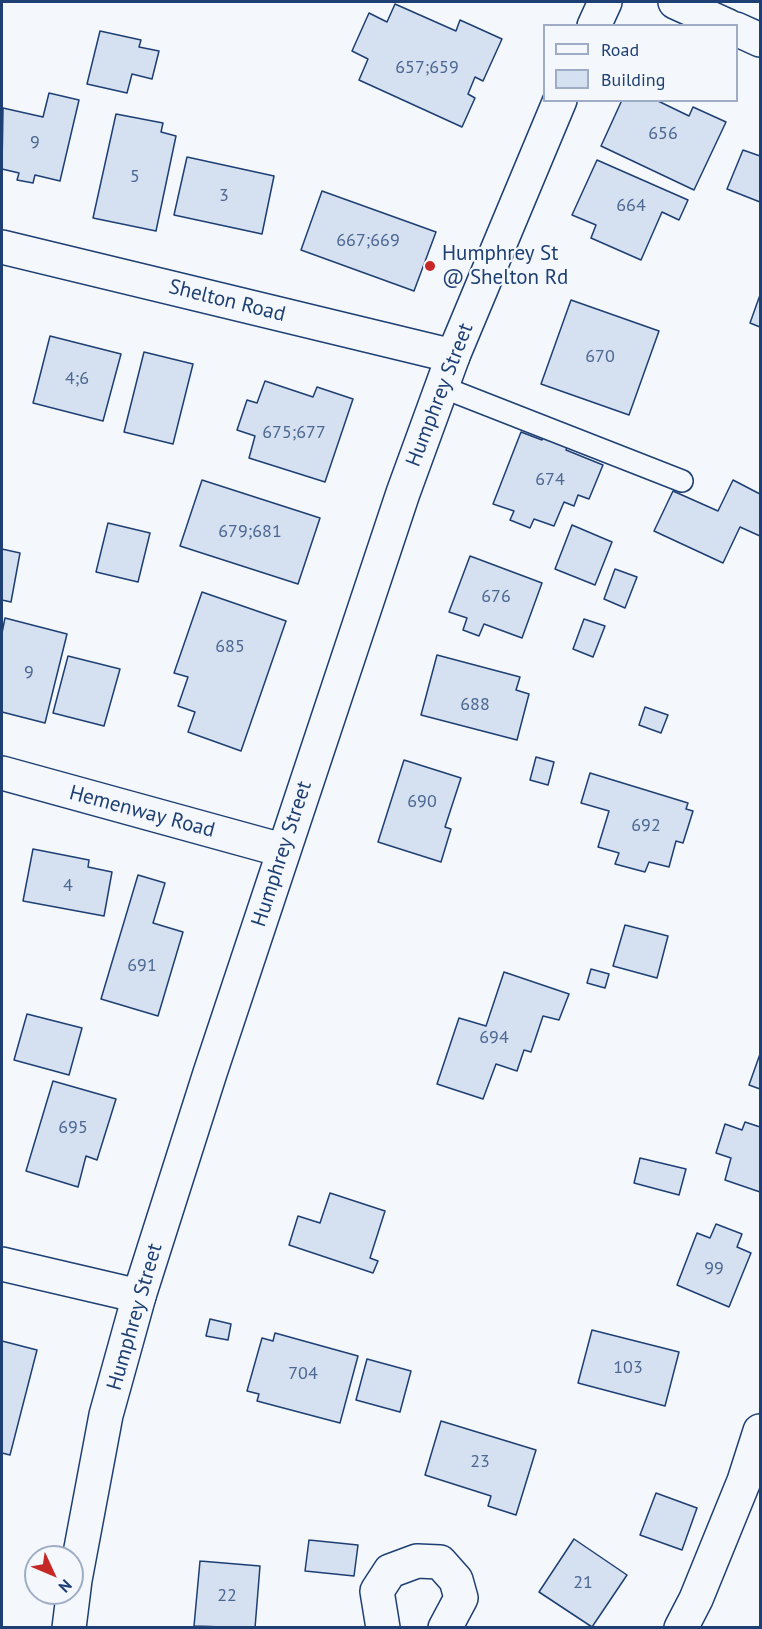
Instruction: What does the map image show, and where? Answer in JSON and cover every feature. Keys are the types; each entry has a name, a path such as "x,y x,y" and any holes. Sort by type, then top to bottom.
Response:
{"main road":[{"path":"595,24 606,2"},
{"path":"675,2 724,24"},
{"path":"738,30 760,40"},
{"name":"Humphrey Street","path":"69,1628 75,1580 106,1415 139,1296 282,850 453,356 559,102"},
{"name":"Shelton Road","path":"2,247 453,356"},
{"name":"Hemenway Road","path":"2,773 282,850"},
{"path":"2,1263 139,1296"},
{"path":"681,1628 696,1599 735,1502 760,1431"},
{"path":"383,1628 377,1591 390,1571 417,1561 440,1562 456,1580 460,1598 445,1628"}],"lane":[{"path":"442,387 682,481"}],"building":[{"path":"395,4 456,31 460,20 502,39 483,81 475,77 468,94 475,98 462,127 359,80 368,59 352,51 369,13 387,22"},
{"path":"100,31 141,40 139,47 159,51 152,79 132,74 127,93 87,84"},
{"path":"49,93 79,100 60,181 35,175 33,183 17,180 19,173 2,169 3,108 43,117"},
{"path":"621,102 660,102 689,116 693,107 726,122 694,190 601,146"},
{"path":"116,114 163,123 161,132 176,136 156,231 93,218"},
{"path":"743,150 760,156 760,202 727,189"},
{"path":"187,157 274,176 262,234 174,215"},
{"path":"597,160 688,200 679,220 662,212 641,260 591,238 596,225 572,215"},
{"path":"322,191 436,232 414,291 301,250"},
{"path":"760,295 760,327 750,323"},
{"path":"571,300 659,331 629,415 541,384"},
{"path":"50,336 121,354 103,421 33,403"},
{"path":"144,352 193,364 173,444 124,432"},
{"path":"265,381 313,397 317,387 353,399 325,482 249,458 255,436 237,430 247,400 257,403"},
{"path":"546,431 569,441 566,450 603,465 589,499 578,495 574,506 564,502 554,526 534,519 530,528 510,520 514,511 493,504 521,432 542,440"},
{"path":"202,480 320,518 298,584 180,546"},
{"path":"733,480 760,494 760,536 740,527 723,563 654,531 673,491 718,511"},
{"path":"108,523 150,533 138,582 96,572"},
{"path":"572,525 612,542 595,585 555,569"},
{"path":"2,549 20,553 11,602 2,600"},
{"path":"470,556 542,583 522,638 484,624 479,636 463,630 467,618 449,612"},
{"path":"615,569 637,577 625,608 604,599"},
{"path":"202,592 286,621 241,751 188,732 195,712 178,706 188,677 174,673"},
{"path":"5,618 67,634 45,723 2,712 2,633"},
{"path":"584,619 605,626 593,657 573,649"},
{"path":"437,655 520,677 516,690 529,694 517,740 421,715"},
{"path":"68,656 120,669 104,726 53,713"},
{"path":"645,707 668,715 661,733 639,725"},
{"path":"536,757 554,762 548,785 530,780"},
{"path":"404,760 461,778 445,827 451,829 441,862 378,842"},
{"path":"590,773 688,803 686,809 693,811 683,843 676,841 669,867 649,862 645,872 615,864 619,853 598,847 609,811 581,803"},
{"path":"33,849 89,860 88,867 112,872 104,916 23,901"},
{"path":"138,875 165,883 153,923 183,932 158,1016 101,999"},
{"path":"625,925 668,936 657,978 613,966"},
{"path":"591,969 609,974 605,988 587,983"},
{"path":"504,972 569,994 559,1020 543,1016 531,1052 524,1050 517,1071 496,1064 483,1099 437,1084 459,1018 486,1026"},
{"path":"27,1014 82,1028 69,1075 14,1060"},
{"path":"760,1054 760,1089 749,1085"},
{"path":"53,1081 116,1099 97,1160 86,1156 78,1187 26,1171"},
{"path":"745,1122 760,1127 760,1192 725,1180 731,1158 716,1153 725,1124 742,1130"},
{"path":"640,1158 686,1169 679,1195 634,1183"},
{"path":"330,1193 385,1211 370,1258 378,1261 373,1273 289,1245 298,1216 320,1223"},
{"path":"716,1224 742,1234 737,1247 751,1253 729,1307 677,1285 697,1233 710,1238"},
{"path":"210,1319 231,1324 228,1340 206,1336"},
{"path":"592,1330 679,1352 665,1406 578,1383"},
{"path":"275,1333 358,1356 340,1423 257,1401 259,1394 247,1391 262,1338 273,1341"},
{"path":"2,1341 37,1350 10,1455 2,1453"},
{"path":"367,1359 411,1371 400,1412 356,1400"},
{"path":"441,1421 536,1450 516,1515 488,1506 491,1496 425,1475"},
{"path":"656,1493 697,1508 682,1550 640,1535"},
{"path":"574,1539 627,1575 592,1627 539,1592"},
{"path":"309,1540 358,1545 354,1576 305,1571"},
{"path":"200,1561 260,1566 255,1628 194,1626"}],"place":[{"name":"Humphrey St @ Shelton Rd","path":"430,266"}]}
